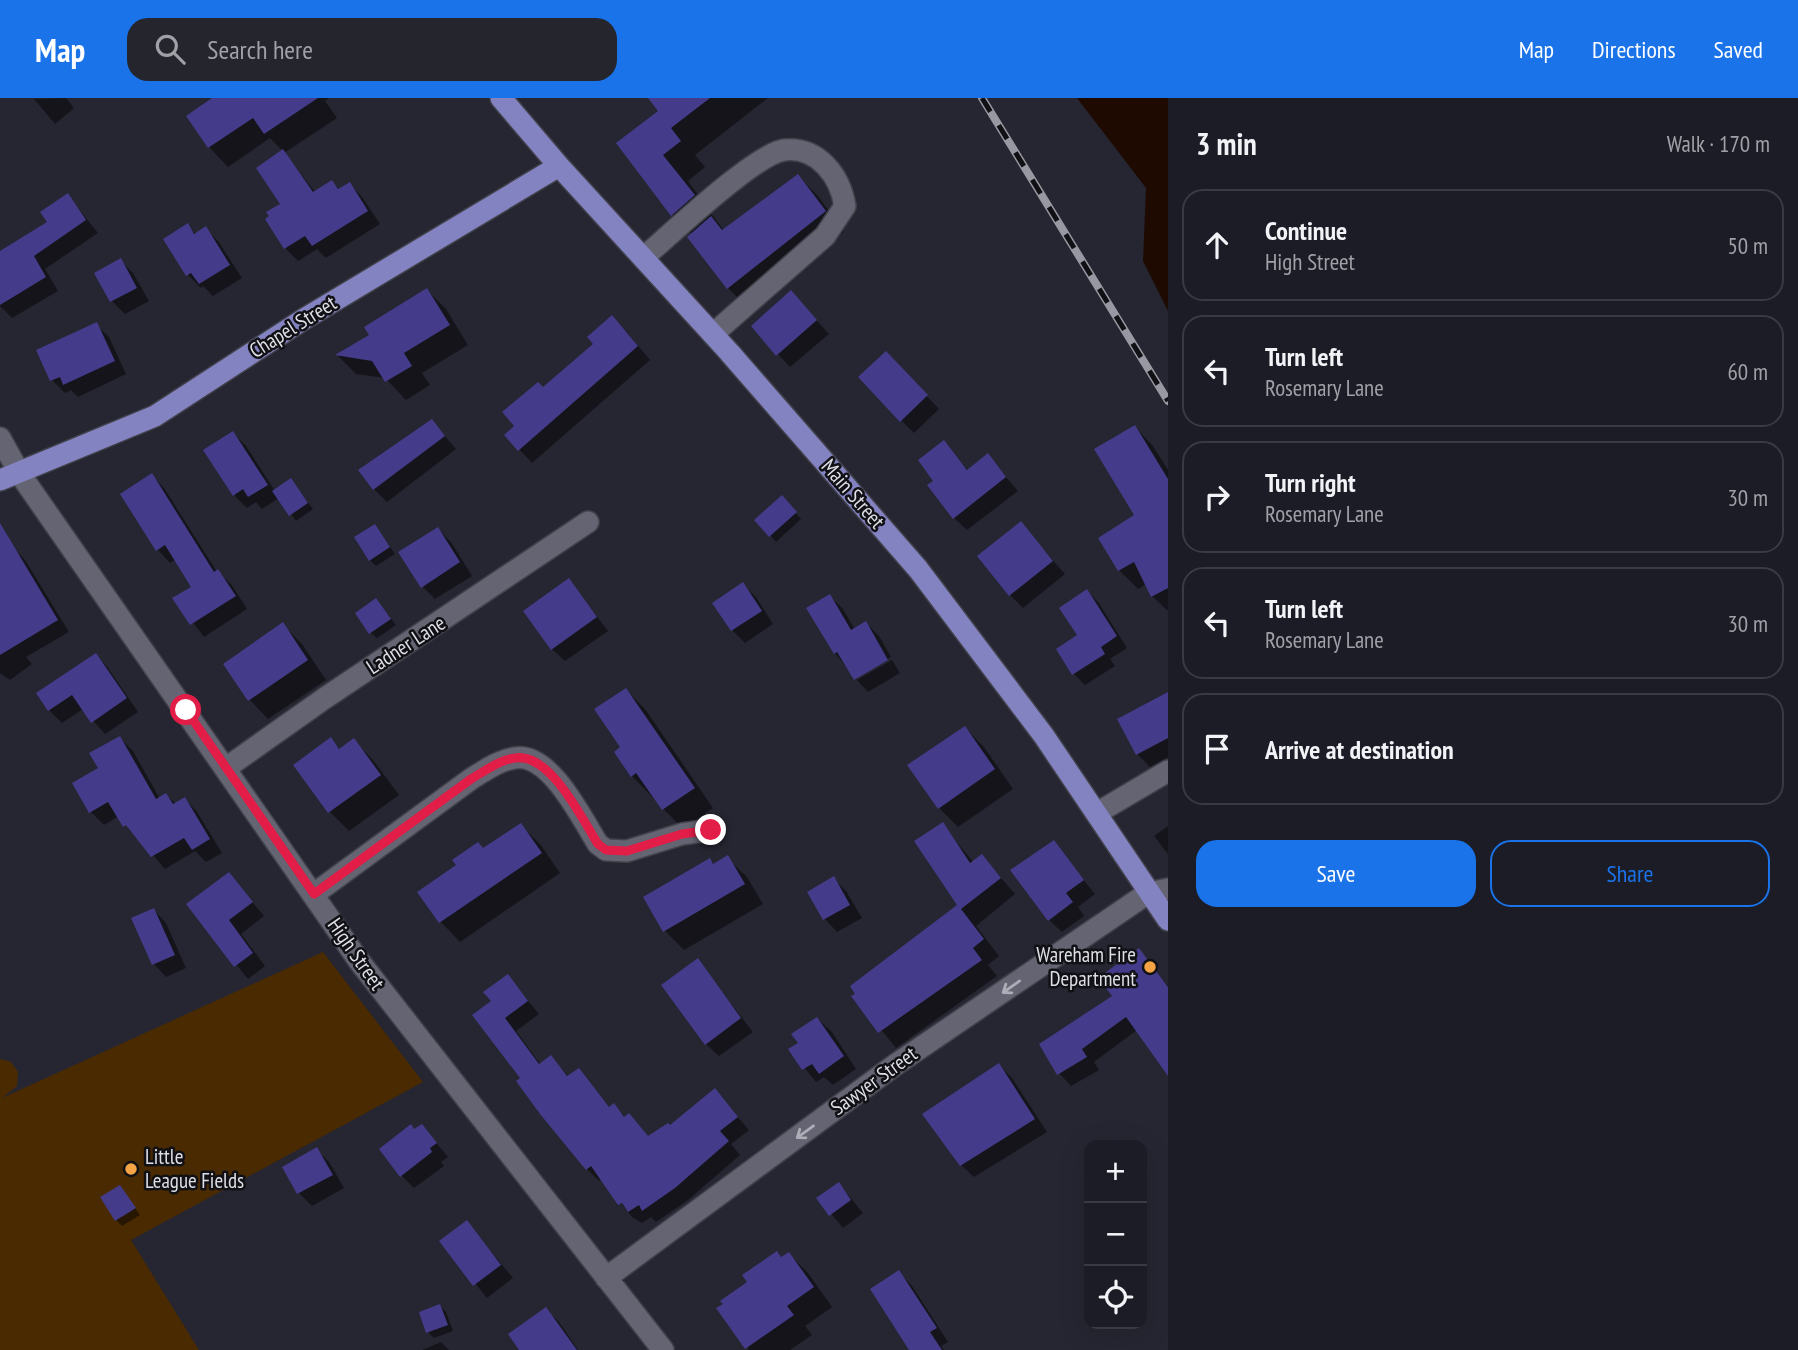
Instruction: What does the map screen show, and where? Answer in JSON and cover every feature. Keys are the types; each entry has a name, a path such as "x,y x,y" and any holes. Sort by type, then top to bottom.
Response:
{"main road":[{"name":"Main Street","path":"501,98 559,166 713,334 918,569 1097,813 1158,891 1168,920"},
{"name":"Chapel Street","path":"10,477 155,416 304,319 559,166"}],"street":[{"path":"643,258 756,163 782,150 805,151 819,159 841,185 845,206 825,236 713,334"},
{"name":"High Street","path":"0,438 10,477 226,768 359,961 663,1350"},
{"name":"Ladner Lane","path":"226,768 325,698 588,522"},
{"path":"314,894 471,779 516,757 532,760 547,769 598,844 606,850 627,851 682,834 711,830"},
{"path":"1097,813 1168,771"},
{"name":"Sawyer Street","path":"607,1278 895,1065 1158,891"}],"shaded area":[{"path":"1077,98 1168,98 1168,311 1143,261 1146,188"},
{"name":"Little League Fields","path":"323,952 423,1082 131,1240 199,1350 0,1350 0,1059 11,1062 18,1072 17,1086 2,1098"}],"building":[{"path":"212,98 318,98 264,134 253,118 208,148 186,116"},
{"path":"648,98 710,98 671,128 681,141 663,155 695,195 671,216 616,143 658,111"},
{"path":"283,149 313,192 332,180 338,189 350,182 368,211 312,246 305,236 284,249 265,219 269,216 266,212 280,204 256,168"},
{"path":"798,174 826,211 727,289 687,237 711,216 722,230"},
{"path":"68,193 86,220 34,256 46,277 0,305 0,251 47,222 40,212"},
{"path":"188,223 194,234 206,226 230,265 199,284 191,273 186,276 163,239"},
{"path":"121,258 137,288 110,302 94,273"},
{"path":"427,288 450,325 404,353 412,366 385,382 372,361 335,355 369,335 364,327"},
{"path":"791,290 817,320 776,356 751,326"},
{"path":"612,315 638,346 518,451 504,435 514,426 502,412 538,382 543,387 593,344 587,337"},
{"path":"97,322 115,361 63,385 60,377 50,381 36,350"},
{"path":"886,351 928,395 900,422 858,377"},
{"path":"432,419 445,436 373,490 358,470"},
{"path":"1135,425 1168,479 1168,588 1151,597 1134,562 1118,571 1098,538 1134,515 1094,449"},
{"path":"233,431 268,485 248,497 243,489 233,496 203,450"},
{"path":"944,440 967,470 988,453 1006,477 953,519 927,485 933,481 918,460"},
{"path":"152,473 214,572 218,569 236,596 190,625 172,598 191,587 165,545 156,551 120,494"},
{"path":"291,478 308,503 289,516 272,491"},
{"path":"782,495 797,512 769,537 754,520"},
{"path":"1021,521 1053,561 1009,596 977,556"},
{"path":"0,523 58,620 0,655"},
{"path":"375,524 390,547 369,561 354,537"},
{"path":"438,527 460,562 421,588 398,552"},
{"path":"569,578 597,617 551,650 523,611"},
{"path":"743,582 762,611 731,631 712,603"},
{"path":"1087,589 1117,636 1101,647 1105,654 1072,675 1056,649 1077,635 1059,608"},
{"path":"830,594 851,630 866,621 888,660 854,680 837,652 834,654 806,608"},
{"path":"376,598 391,619 369,634 355,613"},
{"path":"283,622 308,660 248,701 223,664"},
{"path":"96,653 127,698 91,723 72,695 48,711 36,693"},
{"path":"626,688 695,788 662,810 636,773 631,777 614,752 620,747 594,709"},
{"path":"1168,692 1168,738 1136,755 1117,719"},
{"path":"965,726 995,769 938,809 907,765"},
{"path":"120,736 156,799 166,793 173,804 185,797 210,839 192,850 184,838 151,857 126,825 123,827 108,802 89,813 72,783 98,768 89,753"},
{"path":"331,737 339,749 354,738 381,775 328,813 293,765"},
{"path":"943,822 970,863 982,854 1001,878 961,909 984,939 973,948 982,960 878,1033 851,996 855,994 850,986 957,905 914,841"},
{"path":"521,823 542,853 439,923 417,892 456,865 452,860 478,842 483,848"},
{"path":"1054,840 1084,880 1066,893 1073,902 1048,921 1010,870"},
{"path":"728,855 745,884 663,932 643,897 710,858 713,864"},
{"path":"229,872 253,902 229,920 253,953 234,967 186,904"},
{"path":"834,876 850,905 823,920 807,892"},
{"path":"154,908 175,955 152,965 131,918"},
{"path":"1139,948 1168,987 1168,1076 1126,1017 1082,1049 1087,1057 1057,1075 1039,1044 1112,996 1098,978"},
{"path":"698,958 741,1018 705,1045 661,985"},
{"path":"508,974 528,1001 505,1018 539,1064 551,1055 567,1076 579,1068 609,1107 614,1103 624,1117 629,1113 648,1136 668,1123 670,1125 715,1088 738,1117 720,1131 729,1141 675,1188 642,1211 639,1205 628,1212 622,1203 618,1205 591,1166 586,1170 540,1114 516,1081 520,1078 472,1015 491,1001 483,992"},
{"path":"817,1017 844,1056 819,1074 812,1064 802,1070 788,1049 798,1043 791,1034"},
{"path":"999,1063 1035,1119 960,1166 922,1114"},
{"path":"411,1124 414,1129 422,1124 437,1143 430,1148 432,1152 400,1177 379,1149"},
{"path":"317,1147 333,1175 297,1194 282,1167"},
{"path":"839,1182 851,1200 829,1216 816,1198"},
{"path":"120,1185 136,1208 115,1221 100,1197"},
{"path":"467,1220 501,1265 473,1286 439,1241"},
{"path":"777,1251 781,1257 789,1252 814,1287 787,1306 794,1315 745,1349 716,1308 723,1304 720,1301 747,1282 742,1275"},
{"path":"899,1270 937,1328 930,1332 942,1350 909,1350 870,1289"},
{"path":"440,1304 448,1325 426,1333 419,1312"},
{"path":"546,1307 577,1350 519,1350 508,1334"}],"railway":[{"path":"982,98 1168,401"}],"place":[{"name":"Wareham Fire Department","path":"1150,967"},
{"name":"Little League Fields","path":"131,1169"}],"route":[{"path":"186,710 314,894 366,853 471,779 516,757 532,760 547,769 598,844 606,850 627,851 682,834 711,830"}]}
